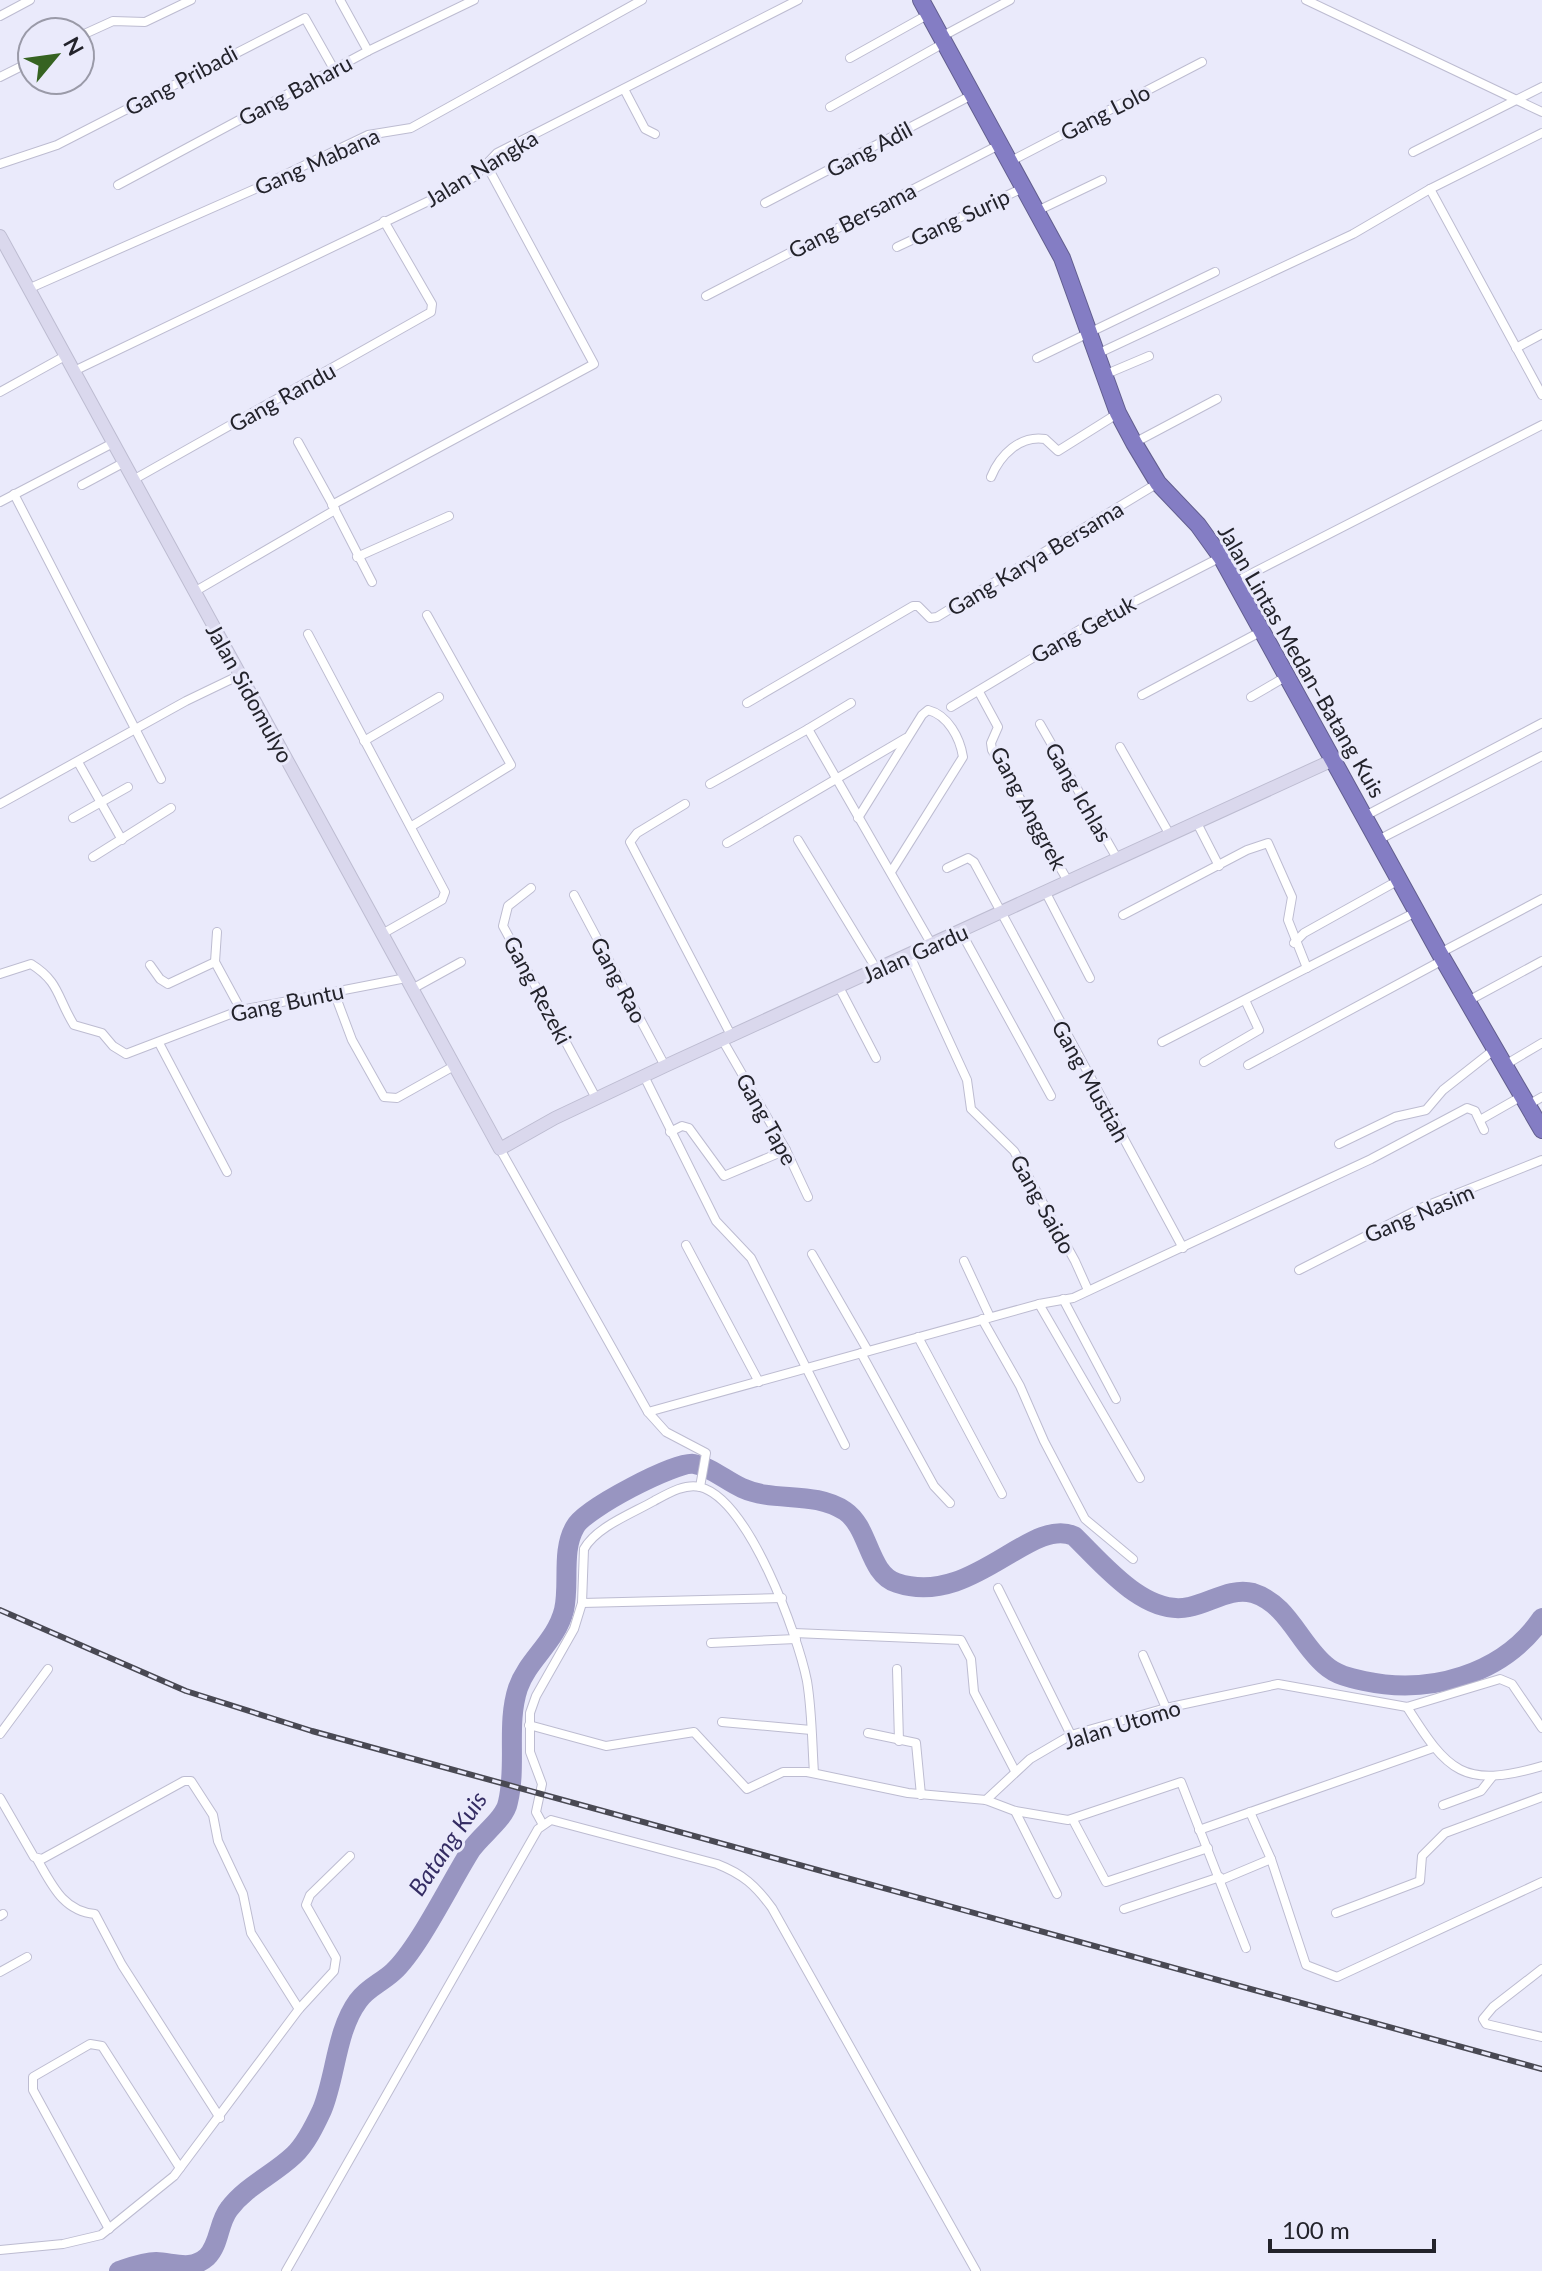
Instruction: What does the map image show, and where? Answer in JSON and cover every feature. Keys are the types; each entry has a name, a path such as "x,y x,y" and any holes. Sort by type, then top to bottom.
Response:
{"highway":[{"name":"Jalan Lintas Medan–Batang Kuis","path":"924,4 1062,258 1118,413 1134,443 1158,483 1198,525 1221,557 1467,1002 1505,1065 1531,1099 1542,1130"}],"street":[{"path":"0,16 30,0"},
{"path":"96,29 113,21 145,22 191,0"},
{"path":"340,0 368,51"},
{"name":"Gang Baharu","path":"118,185 368,51 474,0"},
{"name":"Gang Mabana","path":"28,289 368,135 411,128 642,0"},
{"name":"Jalan Nangka","path":"74,371 466,182 497,153 798,0"},
{"path":"830,107 1010,0"},
{"path":"1306,0 1542,112"},
{"path":"850,58 924,4"},
{"name":"Gang Pribadi","path":"0,164 57,145 302,19 308,19 335,71"},
{"name":"Gang Lolo","path":"1009,162 1202,62"},
{"path":"1413,152 1542,87"},
{"path":"624,89 645,129 655,134"},
{"name":"Gang Adil","path":"765,203 973,94"},
{"path":"1097,354 1353,234 1430,189 1542,133"},
{"name":"Gang Bersama","path":"706,296 999,145"},
{"path":"194,592 334,508 594,364 486,164"},
{"path":"1037,211 1102,180"},
{"name":"Gang Surip","path":"897,247 1024,188"},
{"path":"1430,189 1542,395"},
{"name":"Gang Randu","path":"133,480 431,312 432,304 384,221"},
{"name":"Jalan Sidomulyo","path":"0,236 500,1149"},
{"path":"1037,358 1215,272"},
{"path":"1516,348 1542,334"},
{"path":"0,392 65,356"},
{"path":"1104,375 1149,356"},
{"path":"1134,443 1217,399"},
{"path":"991,477 1000,457 1029,439 1045,439 1059,451 1118,413"},
{"path":"1235,582 1542,425"},
{"path":"298,442 372,582"},
{"path":"0,502 113,443"},
{"path":"82,485 123,463"},
{"name":"Gang Karya Bersama","path":"747,703 913,606 918,606 930,618 937,617 1158,483"},
{"path":"14,494 161,779"},
{"path":"357,557 449,516"},
{"name":"Gang Getuk","path":"951,707 979,692 985,683 1104,616 1221,557"},
{"path":"412,826 511,765 427,615"},
{"path":"1142,695 1262,631"},
{"path":"308,634 412,826 445,896 382,934"},
{"path":"0,804 240,675"},
{"path":"1251,697 1287,676"},
{"name":"Gang Anggrek","path":"979,692 998,727 991,743 992,750 1069,883"},
{"path":"364,741 439,697"},
{"path":"710,784 851,703"},
{"path":"858,818 906,737 924,713 933,711 949,724 963,757 891,872"},
{"path":"1365,816 1542,723"},
{"name":"Gang Ichlas","path":"1040,724 1118,860"},
{"path":"808,729 932,945"},
{"path":"727,843 906,737"},
{"path":"1120,747 1170,835"},
{"path":"1378,840 1542,756"},
{"name":"Jalan Gardu","path":"500,1149 596,1098 1333,760"},
{"path":"78,762 122,840"},
{"path":"73,818 128,787"},
{"name":"Gang Tape","path":"685,804 637,833 630,842 808,1197"},
{"path":"93,857 171,808"},
{"path":"1197,823 1219,866"},
{"path":"798,840 877,970"},
{"path":"1123,915 1247,850 1269,844 1292,897 1287,914 1294,943 1307,968"},
{"name":"Gang Mustiah","path":"947,868 971,858 1183,1248"},
{"path":"1294,943 1304,933 1399,880"},
{"name":"Gang Rezeki","path":"531,888 508,906 503,926 596,1098"},
{"path":"1046,893 1090,978"},
{"name":"Gang Rao","path":"574,895 665,1066"},
{"path":"1248,1065 1542,899"},
{"path":"1162,1042 1416,912"},
{"path":"217,932 215,962 241,1010"},
{"path":"961,932 1051,1096"},
{"name":"Gang Saido","path":"910,956 967,1080 971,1109 1014,1151 1088,1290"},
{"path":"1467,1002 1542,961"},
{"path":"150,965 168,984 215,962"},
{"name":"Gang Buntu","path":"0,974 31,964 48,974 59,989 63,1008 74,1025 102,1033 113,1046 126,1054 241,1010 334,992 409,984 461,962"},
{"path":"839,987 876,1058"},
{"path":"334,992 366,1069 389,1099 454,1066"},
{"path":"1204,1062 1259,1030 1245,1000"},
{"path":"159,1043 227,1172"},
{"path":"1505,1065 1542,1043"},
{"path":"1339,1144 1395,1117 1426,1110 1447,1086 1495,1049"},
{"path":"644,1076 716,1221 751,1258 810,1369 845,1445"},
{"path":"1480,1120 1531,1099"},
{"path":"648,1412 1088,1290 1371,1159 1465,1109 1475,1111 1484,1130"},
{"path":"670,1132 682,1126 689,1128 724,1176 786,1150"},
{"path":"500,1149 648,1412 666,1432 698,1447 708,1457 700,1487"},
{"name":"Gang Nasim","path":"1299,1270 1421,1208 1542,1160"},
{"path":"686,1245 759,1382"},
{"path":"812,1254 934,1486 950,1503"},
{"path":"964,1261 986,1318 1085,1519 1133,1559"},
{"path":"1063,1299 1116,1399"},
{"path":"1039,1304 1140,1478"},
{"path":"918,1337 1002,1494"},
{"path":"542,1823 536,1812 541,1775 533,1766 529,1725 536,1696 565,1648 582,1603 583,1559 590,1539 667,1494 700,1487 731,1510 782,1598 807,1683 814,1773"},
{"path":"998,1588 1071,1735"},
{"path":"582,1603 782,1598"},
{"path":"711,1643 795,1636 961,1640 971,1659 974,1692 1015,1771"},
{"path":"1143,1655 1166,1708"},
{"path":"0,1734 48,1669"},
{"path":"897,1669 899,1741"},
{"path":"1542,1728 1512,1684 1500,1679 1407,1707 1433,1748 1463,1770 1492,1777 1542,1766"},
{"name":"Jalan Utomo","path":"986,1800 1015,1771 1071,1735 1166,1708 1278,1684 1407,1707"},
{"path":"722,1722 811,1730"},
{"path":"529,1725 606,1746 694,1732 747,1789 783,1772 814,1773 921,1795 986,1800 1015,1811 1073,1820 1180,1782 1185,1786 1199,1830 1221,1878 1246,1948"},
{"path":"868,1733 917,1745 921,1795"},
{"path":"1199,1830 1433,1748"},
{"path":"1443,1805 1481,1791 1492,1777"},
{"path":"37,1859 184,1781 191,1781 213,1815 218,1841 243,1894 251,1933 299,2009"},
{"path":"0,1798 63,1899 82,1914 95,1914 101,1921 122,1965 220,2118"},
{"path":"1336,1913 1420,1881 1422,1856 1445,1833 1541,1801"},
{"path":"1015,1811 1057,1894"},
{"path":"1250,1812 1271,1859 1306,1965 1337,1977 1542,1882"},
{"path":"286,2271 542,1823 551,1820 717,1864 738,1872 755,1886 791,1941 976,2271"},
{"path":"1073,1820 1106,1882 1208,1848"},
{"path":"0,2250 76,2242 109,2229 163,2187 180,2168 299,2009 337,1965 332,1949 308,1912 306,1900 350,1856"},
{"path":"1124,1909 1271,1859"},
{"path":"0,1972 27,1957"},
{"path":"1542,1969 1493,2007 1483,2019 1486,2024 1542,2037"},
{"path":"109,2229 33,2090 33,2077 90,2044 102,2046 180,2168"}],"waterway":[{"name":"Batang Kuis","path":"119,2271 151,2262 195,2264 207,2257 217,2240 225,2215 236,2201 286,2162 306,2140 327,2097 345,2026 358,2001 403,1961 424,1932 475,1844 498,1821 506,1808 511,1788 514,1702 528,1668 555,1632 564,1610 568,1546 575,1527 612,1498 651,1478 694,1464 755,1492 807,1498 833,1505 845,1511 860,1528 874,1561 887,1578 897,1583 924,1587 950,1583 974,1574 1038,1538 1057,1533 1074,1536 1111,1573 1156,1604 1173,1608 1189,1607 1237,1592 1253,1593 1275,1606 1316,1656 1338,1674 1389,1685 1439,1682 1486,1667 1526,1638 1542,1618"}],"railway":[{"path":"0,1610 186,1691 312,1731 1542,2069"}]}
